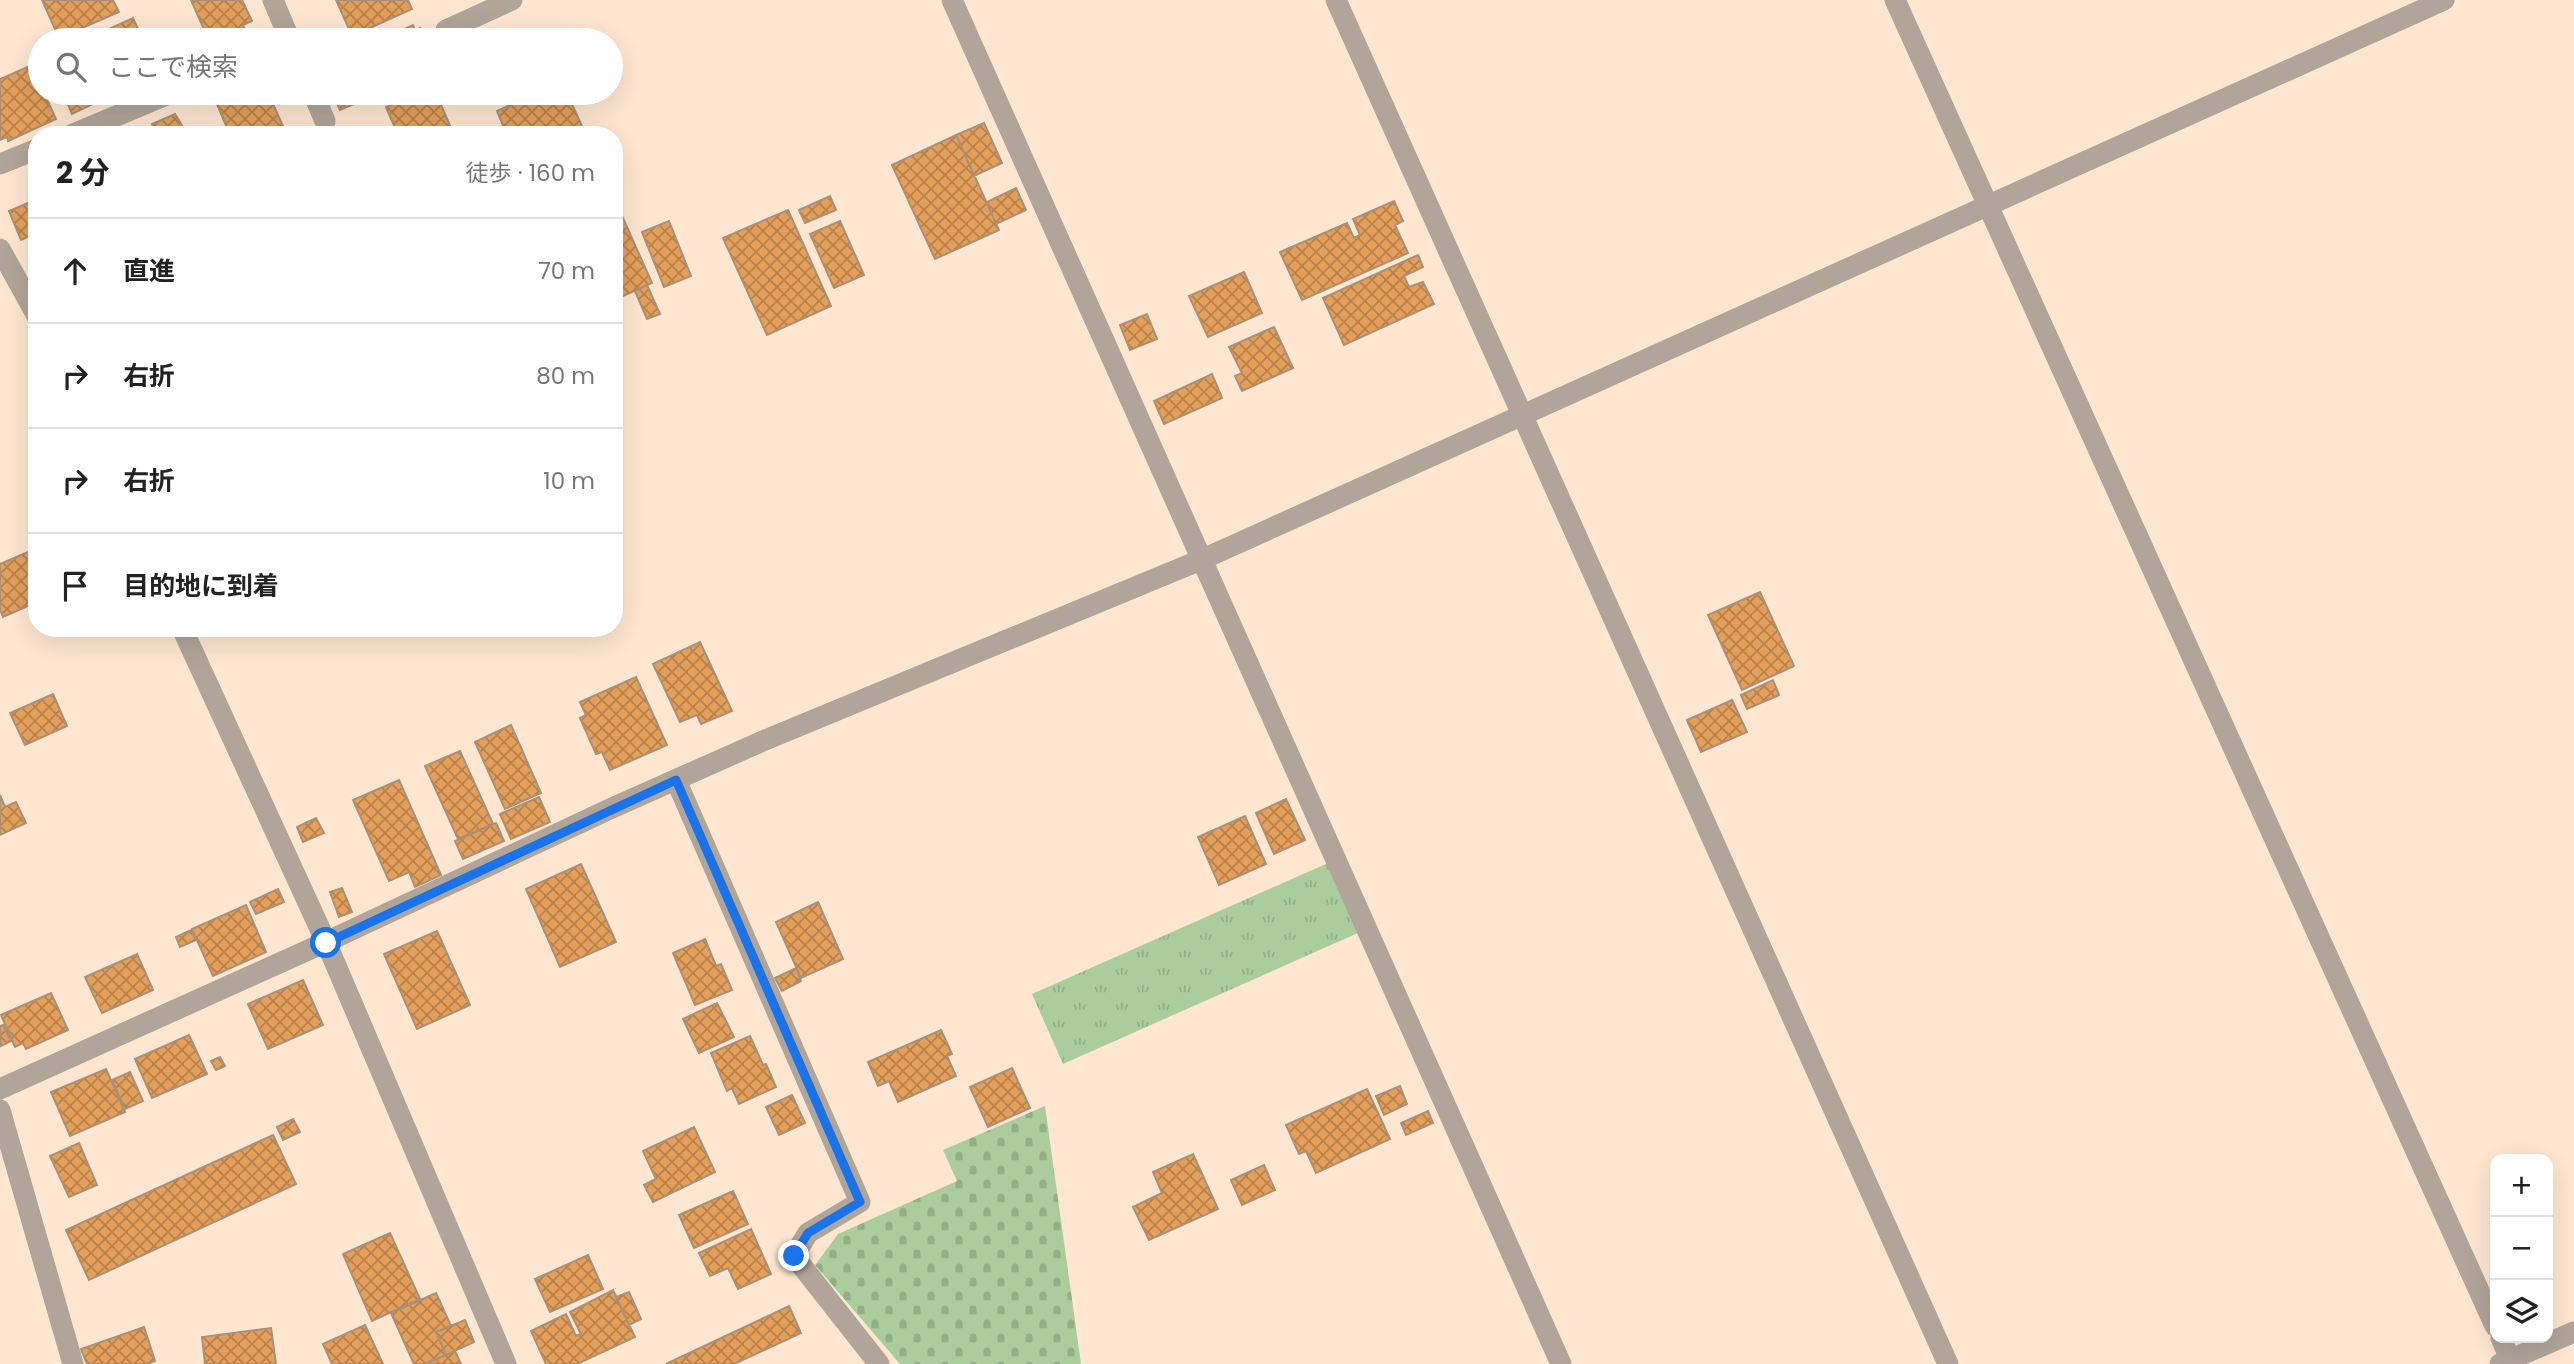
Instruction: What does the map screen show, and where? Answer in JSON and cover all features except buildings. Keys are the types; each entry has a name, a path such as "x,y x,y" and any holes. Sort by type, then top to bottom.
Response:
{"street":[{"path":"273,0 285,28"},
{"path":"450,28 512,0"},
{"path":"952,0 1561,1364"},
{"path":"1336,0 1948,1364"},
{"path":"1895,0 2490,1315"},
{"path":"0,1089 326,943 676,780 1203,559 1522,413 2444,0"},
{"path":"92,126 142,105"},
{"path":"318,105 325,121"},
{"path":"0,164 28,153"},
{"path":"0,249 28,300"},
{"path":"186,637 326,943 506,1364"},
{"path":"676,780 860,1202 808,1233 794,1256 879,1364"},
{"path":"0,1110 73,1364"},
{"path":"2502,1343 2508,1362 2574,1332"}],"green space":[{"path":"1328,863 1358,933 1063,1064 1032,994"},
{"path":"1045,1106 1081,1364 900,1364 815,1265 838,1234 957,1181 943,1150"}],"route":[{"path":"326,943 676,780 860,1202 808,1233 794,1256"}]}
